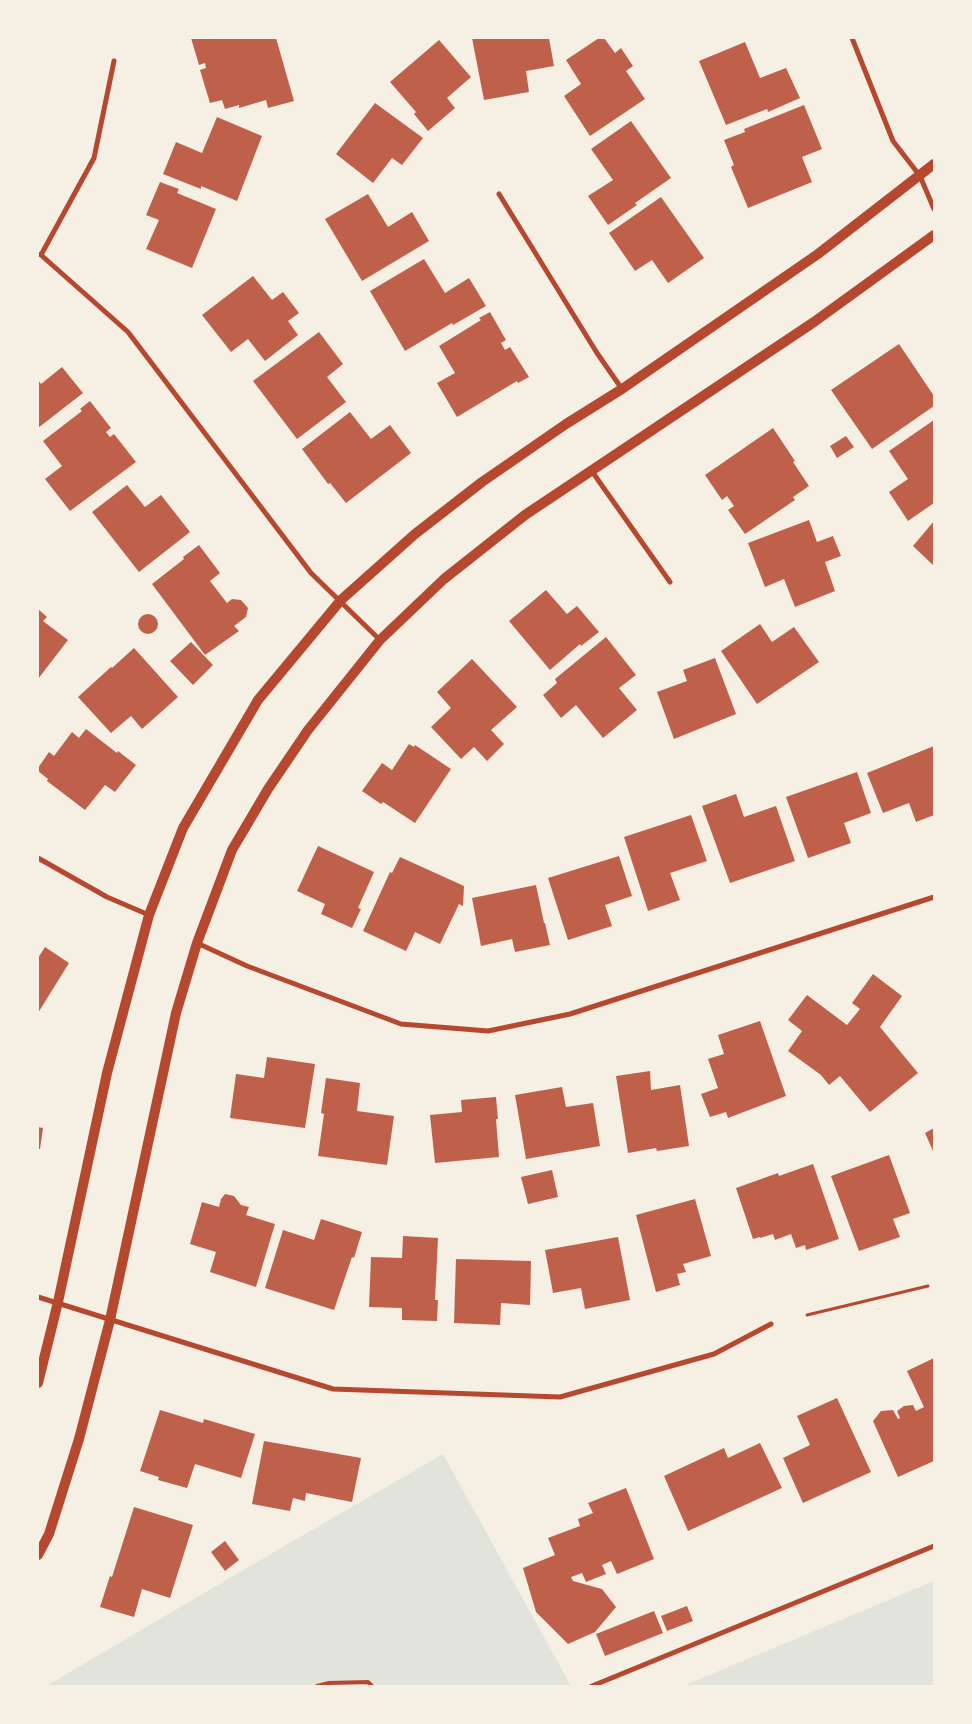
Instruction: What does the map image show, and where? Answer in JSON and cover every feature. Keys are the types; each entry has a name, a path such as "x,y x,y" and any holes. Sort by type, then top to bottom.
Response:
{"main road":[{"path":"38,1383 58,1302 107,1073 149,915 183,828 258,700 341,600 415,534 482,482 566,424 622,389 818,254 934,164"},
{"path":"38,1555 49,1534 79,1439 110,1320 176,1013 197,943 232,850 268,789 308,730 380,640 444,579 525,515 814,322 934,235"}],"street":[{"path":"852,38 893,141 920,176 934,209"},
{"path":"114,61 94,158 39,255 128,332 311,573 341,600 380,640"},
{"path":"499,194 597,353 622,389"},
{"path":"591,470 670,582"},
{"path":"38,858 108,897 149,915"},
{"path":"197,943 247,966 401,1024 488,1031 570,1014 934,897"},
{"path":"38,1296 333,1390 560,1397 714,1354 771,1324"},
{"path":"592,1686 934,1546"}],"lane":[{"path":"318,1686 329,1683 368,1682 372,1686"}],"path":[{"path":"807,1315 928,1286"}],"shaded area":[{"path":"443,1454 571,1686 46,1686 255,1563"},
{"path":"934,1581 934,1686 683,1686"}],"building":[{"path":"191,38 276,38 294,101 268,108 266,100 239,108 239,105 225,109 222,100 210,103 200,70 206,68 205,63 199,65"},
{"path":"472,38 549,38 554,66 526,71 529,92 484,100"},
{"path":"599,38 604,38 615,53 621,48 633,66 626,71 645,99 590,136 564,96 581,84 566,60"},
{"path":"439,40 471,77 447,98 455,108 428,131 414,114 416,112 390,82"},
{"path":"745,42 760,78 786,68 800,98 768,112 767,109 726,125 699,61"},
{"path":"375,103 423,138 402,165 392,158 373,183 336,154"},
{"path":"804,105 822,149 802,157 812,182 748,208 731,167 734,165 724,140 745,132 744,129"},
{"path":"217,117 262,136 237,201 201,186 201,189 163,174 176,142 202,153"},
{"path":"631,121 671,178 608,225 588,196 613,180 591,149"},
{"path":"160,182 179,189 177,193 216,209 192,268 146,249 159,220 146,215"},
{"path":"368,194 388,227 412,212 429,241 362,281 325,219"},
{"path":"661,197 704,258 668,283 652,260 635,271 609,233"},
{"path":"424,259 445,293 469,278 486,306 453,325 452,323 405,351 370,291"},
{"path":"253,276 272,300 283,292 299,313 288,321 298,335 265,361 248,339 231,352 202,315"},
{"path":"490,312 506,340 501,343 505,350 510,347 529,377 518,383 517,381 457,417 437,383 455,373 439,346 481,320 479,318"},
{"path":"319,332 343,364 327,377 346,402 297,439 253,381"},
{"path":"899,344 934,396 934,406 872,449 831,390"},
{"path":"62,367 83,393 38,428 38,380 41,384"},
{"path":"90,401 111,428 106,432 110,437 114,434 136,462 70,511 45,479 62,466 43,441 82,411 80,409"},
{"path":"350,412 371,439 390,425 411,453 346,503 330,483 328,484 302,449"},
{"path":"934,420 934,503 908,521 889,492 908,479 889,451"},
{"path":"773,428 809,486 793,497 795,500 745,534 728,510 734,506 727,496 722,500 705,475"},
{"path":"846,436 854,447 837,458 830,446"},
{"path":"127,485 145,507 161,495 190,532 139,572 92,512"},
{"path":"809,520 817,542 833,536 841,556 825,562 835,591 795,607 784,579 765,587 748,543"},
{"path":"934,521 934,566 913,546"},
{"path":"199,545 220,573 210,581 227,603 232,599 241,600 248,608 246,617 234,626 239,631 205,655 152,584"},
{"path":"546,590 567,614 577,606 599,632 581,646 580,644 550,670 509,621"},
{"path":"38,609 47,617 43,621 68,640 38,679"},
{"path":"148,614 155,617 158,624 155,631 148,634 141,631 138,624 141,617"},
{"path":"760,624 772,642 794,627 819,662 757,704 721,651"},
{"path":"606,637 636,675 619,688 637,710 603,738 576,705 561,718 543,695 557,683 555,679"},
{"path":"191,642 213,665 193,685 170,661"},
{"path":"134,648 178,697 142,729 131,716 111,733 78,697"},
{"path":"715,658 736,714 674,739 657,692 687,681 683,670"},
{"path":"472,659 517,707 491,730 504,744 487,761 474,747 461,759 431,727 451,708 437,692"},
{"path":"86,729 136,765 115,792 105,785 85,810 47,781 48,779 38,771 38,768 49,752 54,756 72,732 79,738"},
{"path":"409,744 414,747 415,745 451,769 415,823 362,791 382,763 392,770"},
{"path":"934,746 934,815 916,822 909,803 883,813 867,773"},
{"path":"857,772 871,813 844,823 851,843 808,858 786,797"},
{"path":"736,794 744,817 776,806 795,861 730,883 702,806"},
{"path":"691,815 707,861 670,873 680,900 648,911 624,837"},
{"path":"318,846 374,872 358,908 361,909 352,928 321,914 325,904 297,891"},
{"path":"619,856 632,896 605,905 612,926 568,940 548,878"},
{"path":"400,857 464,886 463,906 459,904 440,944 415,932 406,951 363,931 390,872 392,873"},
{"path":"536,885 550,945 515,952 512,939 481,946 472,898"},
{"path":"45,947 69,963 38,1013 38,958"},
{"path":"873,974 902,996 880,1027 918,1073 870,1112 840,1076 829,1085 821,1075 788,1051 802,1031 788,1020 807,995 847,1025 860,1009 852,1003"},
{"path":"760,1021 786,1096 728,1118 726,1112 710,1117 701,1094 718,1088 708,1059 724,1054 718,1035"},
{"path":"267,1057 315,1064 305,1128 230,1118 236,1074 264,1078"},
{"path":"650,1071 651,1090 680,1085 689,1146 657,1151 656,1148 628,1153 616,1076"},
{"path":"326,1078 360,1083 357,1111 394,1116 387,1165 318,1156 324,1114 321,1113"},
{"path":"562,1087 566,1107 593,1103 600,1146 526,1159 515,1095"},
{"path":"496,1097 499,1157 435,1163 430,1115 462,1112 461,1100"},
{"path":"38,1127 43,1128 40,1149 38,1149"},
{"path":"934,1128 934,1153 925,1133"},
{"path":"889,1155 910,1213 893,1219 900,1237 859,1251 831,1176"},
{"path":"813,1164 839,1239 806,1250 805,1245 796,1248 791,1234 775,1240 773,1234 753,1239 736,1188 778,1173 779,1176"},
{"path":"552,1170 558,1197 528,1204 521,1177"},
{"path":"225,1194 234,1196 241,1205 249,1207 246,1215 275,1224 256,1287 210,1272 216,1252 190,1244 202,1202 219,1207 221,1199"},
{"path":"695,1199 711,1256 683,1264 686,1272 677,1274 680,1285 656,1292 636,1215"},
{"path":"321,1219 362,1232 334,1310 265,1288 283,1230 314,1240"},
{"path":"403,1236 438,1238 435,1300 438,1300 437,1321 402,1320 402,1308 369,1307 371,1257 402,1258"},
{"path":"618,1237 630,1300 585,1309 581,1288 553,1293 545,1250"},
{"path":"456,1259 531,1261 530,1305 501,1303 500,1325 454,1323"},
{"path":"934,1358 934,1461 898,1477 873,1421 881,1411 893,1410 898,1419 900,1418 897,1411 904,1406 913,1405 916,1411 924,1407 907,1371"},
{"path":"837,1398 871,1472 803,1503 783,1458 810,1445 797,1416"},
{"path":"160,1410 203,1423 204,1419 255,1434 241,1478 195,1464 187,1488 158,1480 159,1477 140,1471"},
{"path":"264,1441 361,1458 352,1502 306,1493 305,1501 293,1498 290,1511 252,1504"},
{"path":"760,1443 782,1488 688,1531 664,1476 724,1448 728,1458"},
{"path":"626,1488 654,1559 617,1574 611,1561 602,1565 606,1574 586,1582 582,1573 571,1577 573,1581 602,1589 616,1607 595,1632 568,1644 536,1612 523,1568 555,1555 548,1538 580,1526 578,1519 593,1513 588,1503"},
{"path":"134,1507 193,1525 170,1598 142,1589 134,1617 100,1607 110,1576 112,1577"},
{"path":"225,1541 239,1560 225,1571 211,1552"},
{"path":"687,1606 693,1621 667,1631 661,1616"},
{"path":"654,1611 663,1633 605,1656 596,1634"}]}
